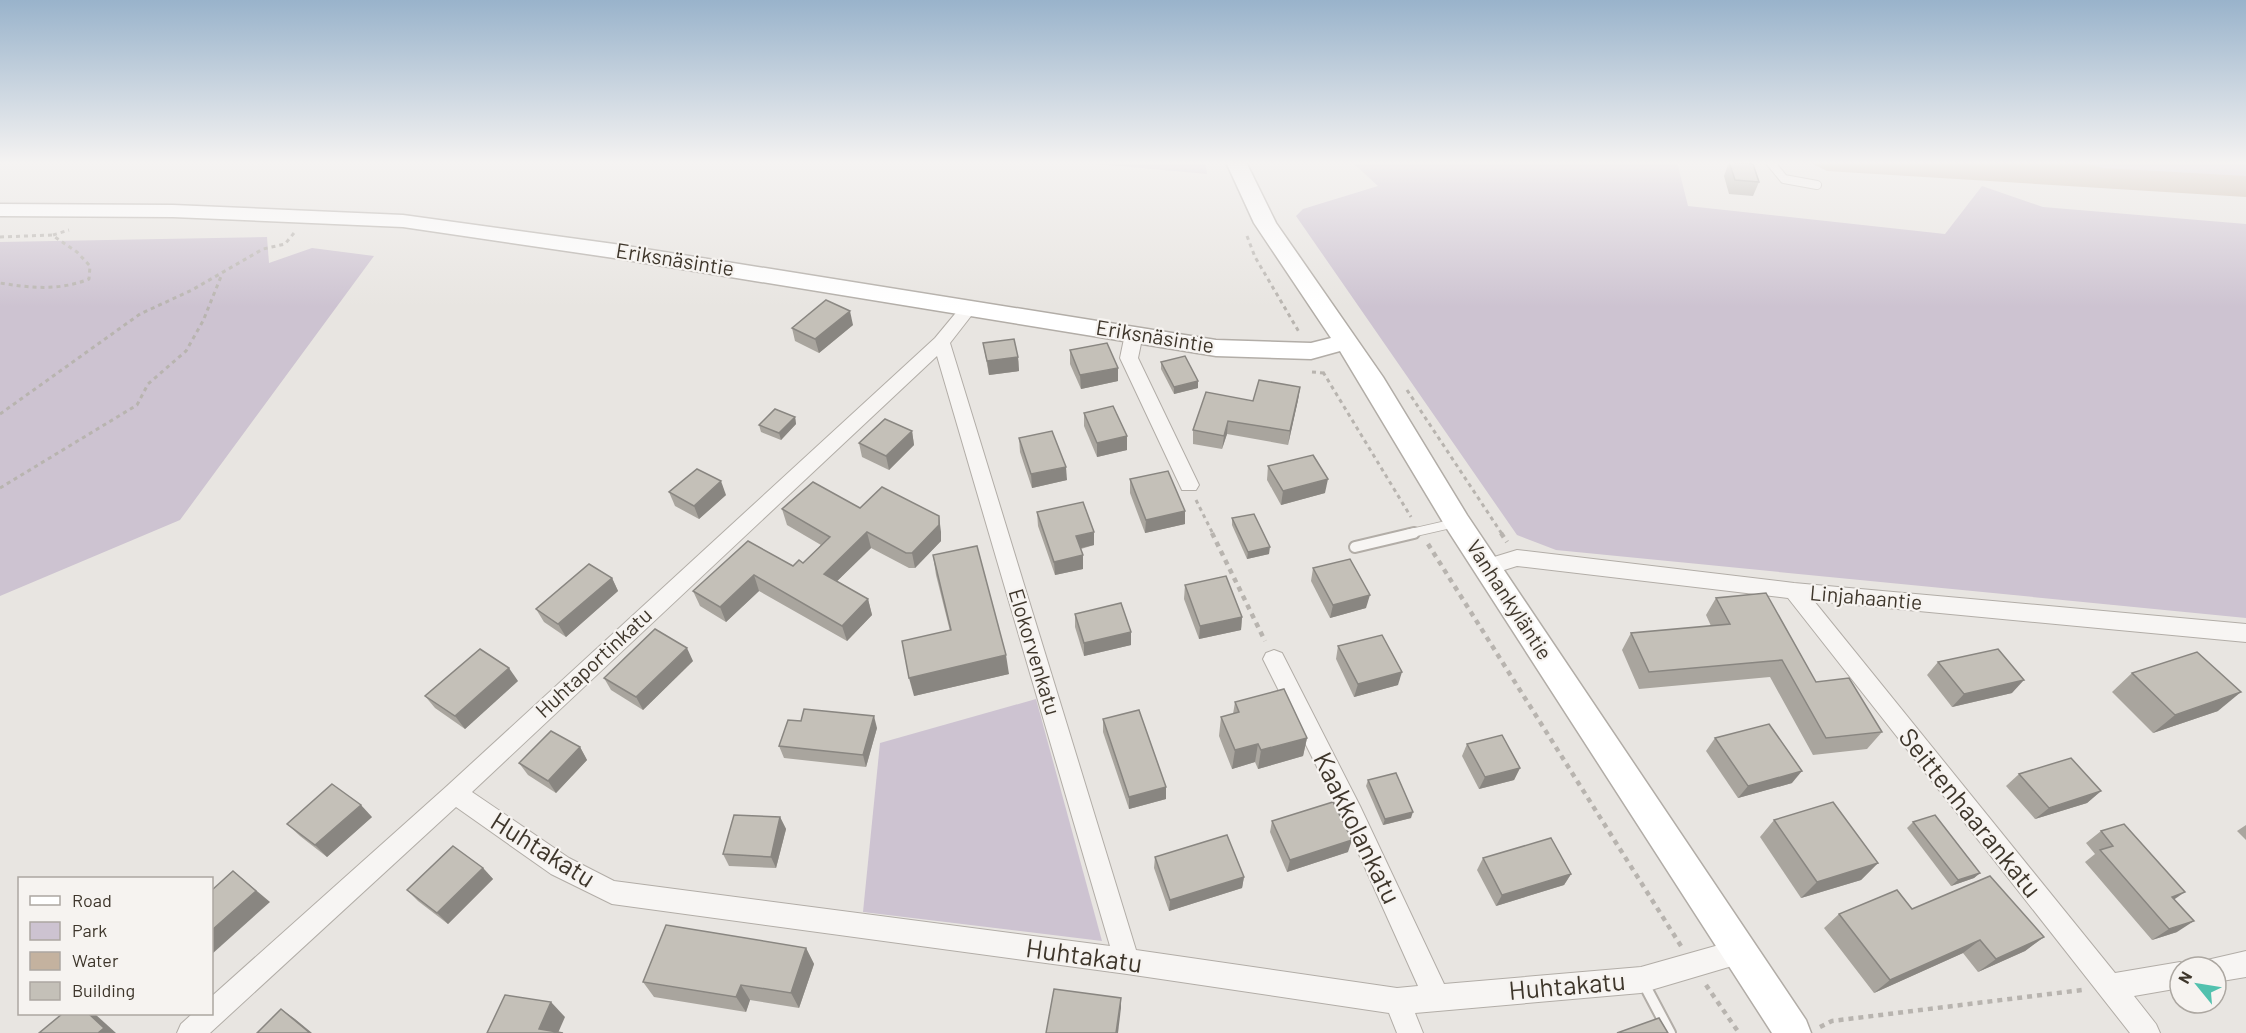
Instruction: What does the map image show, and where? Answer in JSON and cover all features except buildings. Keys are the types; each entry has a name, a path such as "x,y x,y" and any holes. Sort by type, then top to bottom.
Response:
{"street":[{"name":"Eriksnäsintie","path":"20,210 196,212 404,221 614,250 1216,348 1311,351 1346,342"},
{"name":"Vanhankyläntie","path":"1259,210 1265,223 1374,383 1457,522 1740,952 1804,1031"},
{"name":"Huhtaportinkatu","path":"213,1011 455,793 941,342 970,307"},
{"path":"1134,334 1129,358 1189,485"},
{"name":"Elokorvenkatu","path":"941,342 1128,961"},
{"name":"Linjahaantie","path":"1488,567 1517,558 1794,591 2246,633"},
{"name":"Seittenhaarankatu","path":"1794,591 2147,1033"},
{"name":"Kaakkolankatu","path":"1274,659 1352,814 1437,998"},
{"name":"Huhtakatu","path":"455,793 560,866 612,892 1128,961 1397,1001 1641,980 1740,952"},
{"path":"2228,967 2246,964"},
{"path":"2109,987 2168,977"},
{"path":"1397,1001 1410,1033"},
{"name":"Huhtaportinkatu","path":"190,1033 209,1015"}],"lane":[{"path":"1355,548 1457,522"},
{"path":"1641,980 1670,1033"}],"path":[{"path":"53,227 75,228"},
{"path":"0,237 52,235 75,228"},
{"path":"0,414 140,314 222,274 263,249 285,244 296,231 284,231"},
{"path":"0,283 30,288 72,287 89,279 90,266 77,252 52,235"},
{"name":"Vanhankyläntie","path":"1246,235 1281,302 1420,531 1694,966 1739,1033"},
{"path":"0,488 137,405 148,384 186,351 203,321 222,274"},
{"path":"0,407 7,407"},
{"path":"1189,485 1274,659"},
{"path":"1804,1031 1832,1021 2109,987"}],"green space":[{"path":"1302,210 1727,210 1945,234 1963,210 2081,210 2246,224 2246,618 1556,550 1517,535 1296,216"},
{"path":"267,237 269,263 312,248 374,256 180,520 0,596 0,242"},
{"path":"1036,699 1102,941 863,912 880,743"}]}
